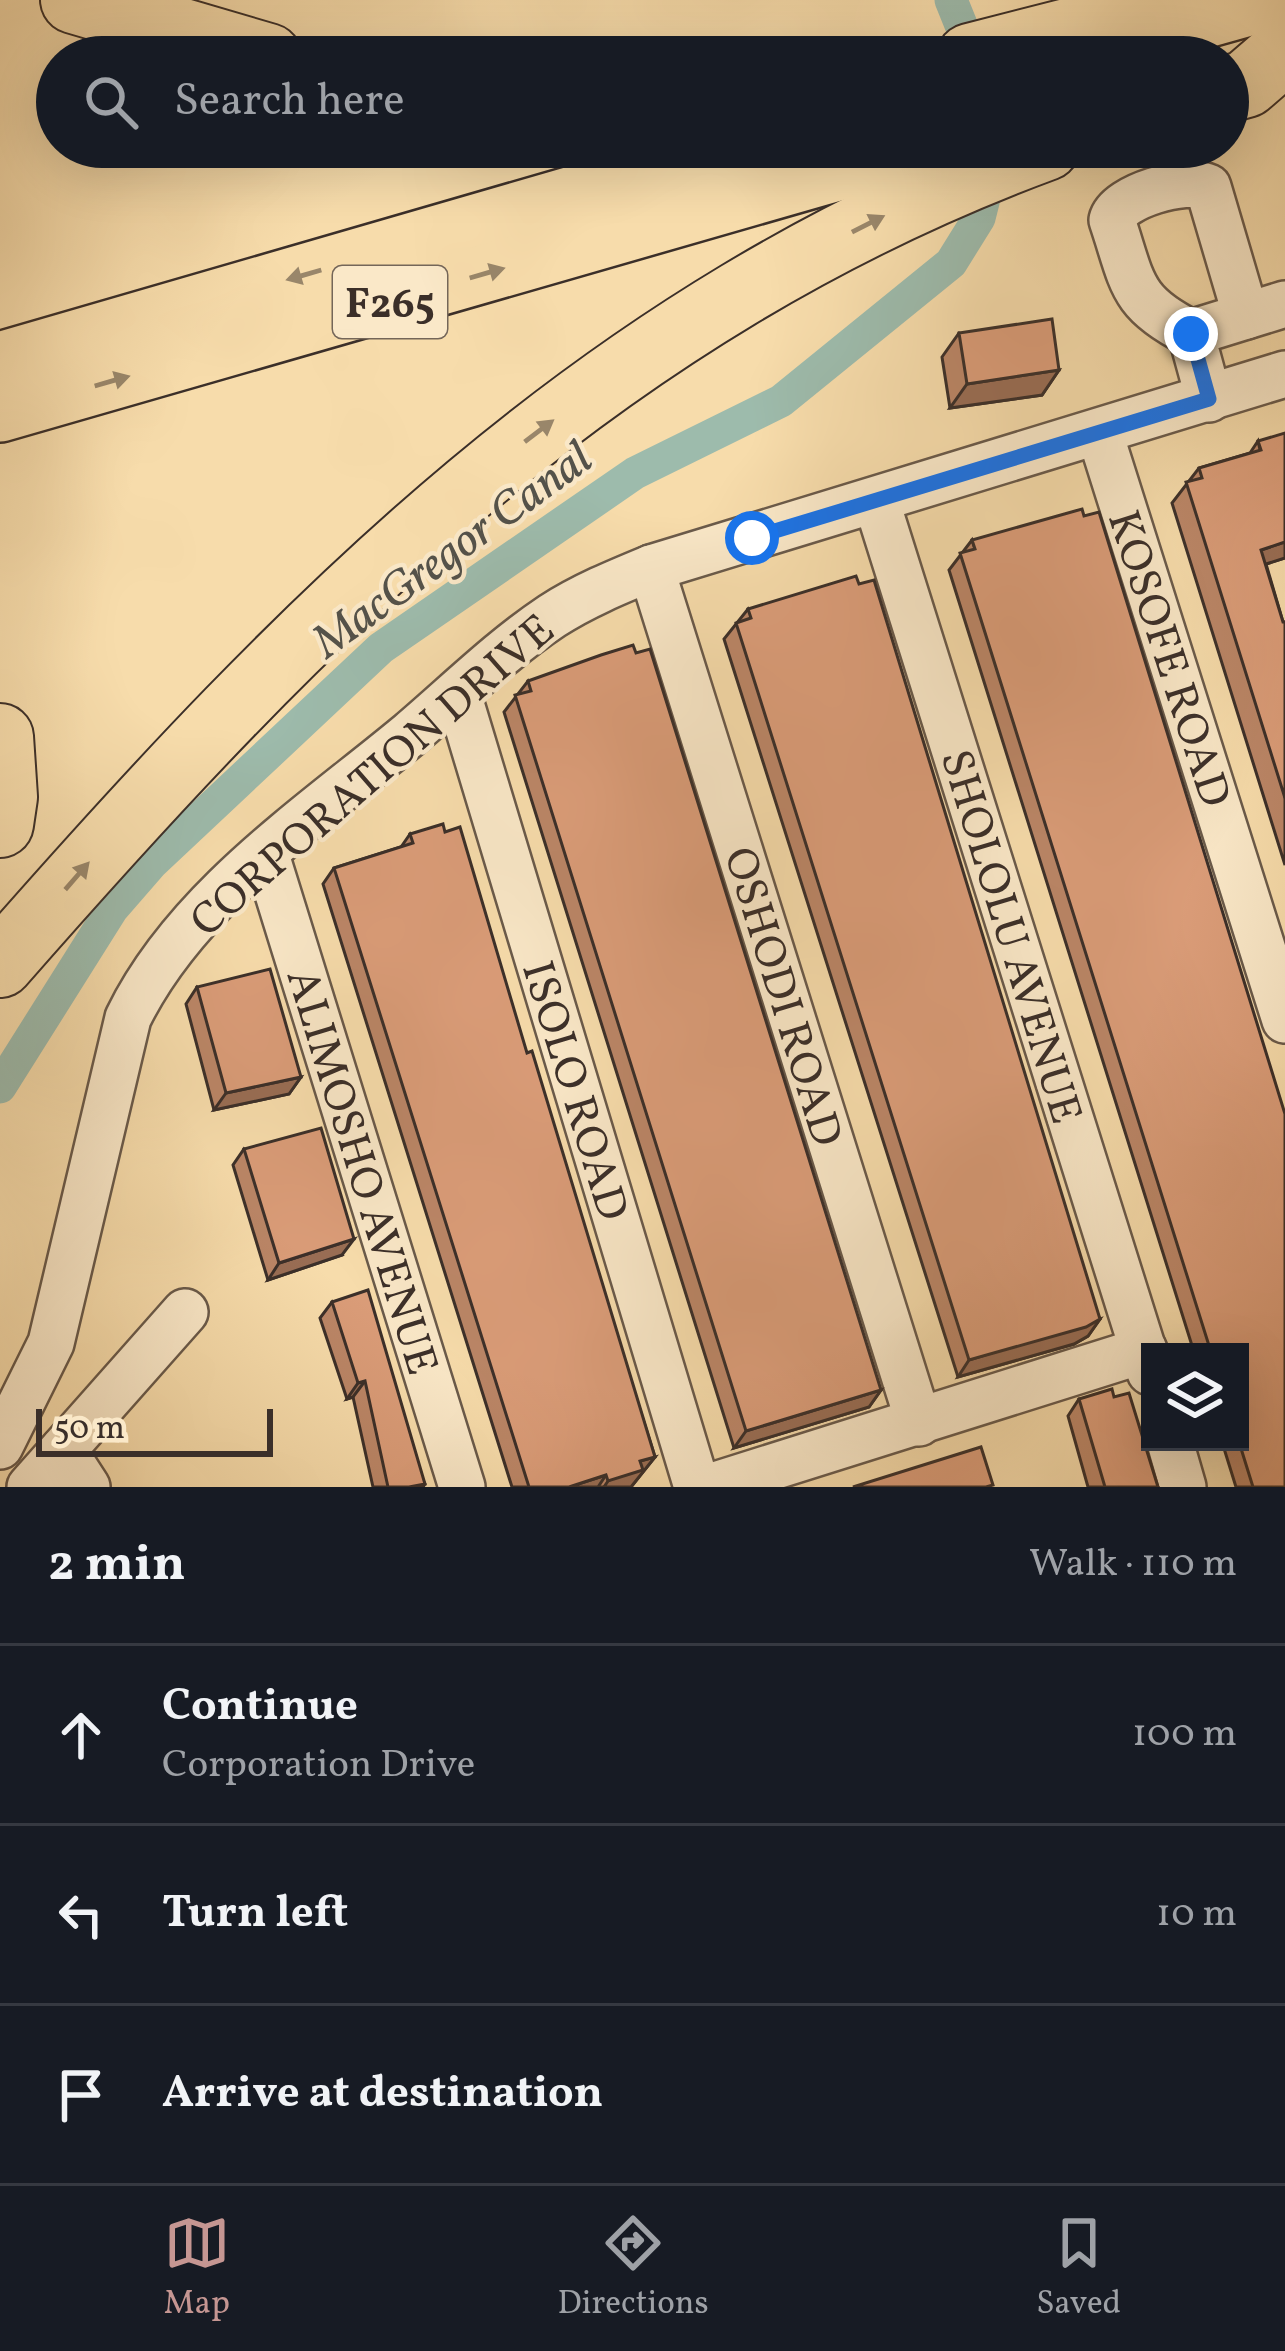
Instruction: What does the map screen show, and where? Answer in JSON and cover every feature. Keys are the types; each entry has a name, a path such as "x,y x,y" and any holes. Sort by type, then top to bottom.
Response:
{"highway":[{"path":"74,0 197,36"},
{"path":"1092,36 1192,0"},
{"path":"1249,76 1267,29"},
{"path":"0,964 287,650 510,452 665,337 927,170"},
{"path":"0,737 4,797 0,824"}],"main road":[{"path":"1187,36 1267,29"},
{"path":"0,361 666,168"},
{"name":"F265","path":"0,413 779,188 927,170"}],"street":[{"path":"1192,182 1208,187 1266,310 1191,334 1157,316 1138,297 1112,220 1124,203 1192,182"},
{"path":"1191,334 1209,399"},
{"name":"CORPORATION DRIVE","path":"0,1446 51,1343 128,1018 149,974 184,932 266,855 458,694 552,616 651,568 1285,374"},
{"name":"KOSOFE ROAD","path":"1100,434 1285,1020"},
{"name":"SHOLOLU AVENUE","path":"876,500 1141,1343"},
{"name":"OSHODI ROAD","path":"651,568 919,1423"},
{"name":"ISOLO ROAD","path":"458,694 697,1487"},
{"name":"ALIMOSHO AVENUE","path":"266,855 461,1487"},
{"path":"30,1487 75,1469 185,1312"},
{"path":"710,1487 1141,1363"},
{"path":"1173,1451 1183,1487"}],"building":[{"path":"1052,319 1059,370 967,384 959,333"},
{"path":"1285,433 1285,542 1261,550 1285,622 1285,798 1186,482 1202,478 1199,468 1261,450 1258,441"},
{"path":"1082,509 1084,516 1099,512 1285,1114 1285,1487 1253,1487 1242,1451 1249,1451 1249,1343 1208,1343 960,553 975,549 972,540"},
{"path":"856,576 859,584 874,580 1100,1319 969,1360 736,623 751,618 748,609"},
{"path":"633,645 636,653 650,649 881,1390 746,1431 515,695 531,691 528,681"},
{"path":"443,824 445,832 460,827 655,1457 640,1461 643,1470 608,1481 606,1475 569,1487 529,1487 334,868 413,843 410,834"},
{"path":"270,969 301,1077 226,1093 197,987"},
{"path":"321,1128 354,1239 279,1263 244,1149"},
{"path":"368,1290 425,1484 388,1487 365,1381 358,1383 332,1302"},
{"path":"1112,1389 1114,1397 1129,1393 1141,1432 1141,1451 1147,1451 1158,1487 1105,1487 1079,1399"},
{"path":"981,1447 993,1485 853,1487"}],"waterway":[{"name":"MacGregor Canal","path":"951,0 966,36"},
{"name":"MacGregor Canal","path":"0,1087 112,909 152,863 381,648 635,473 781,401 951,263 979,218 992,168"}],"route":[{"path":"752,538 1209,399 1191,334"}]}
